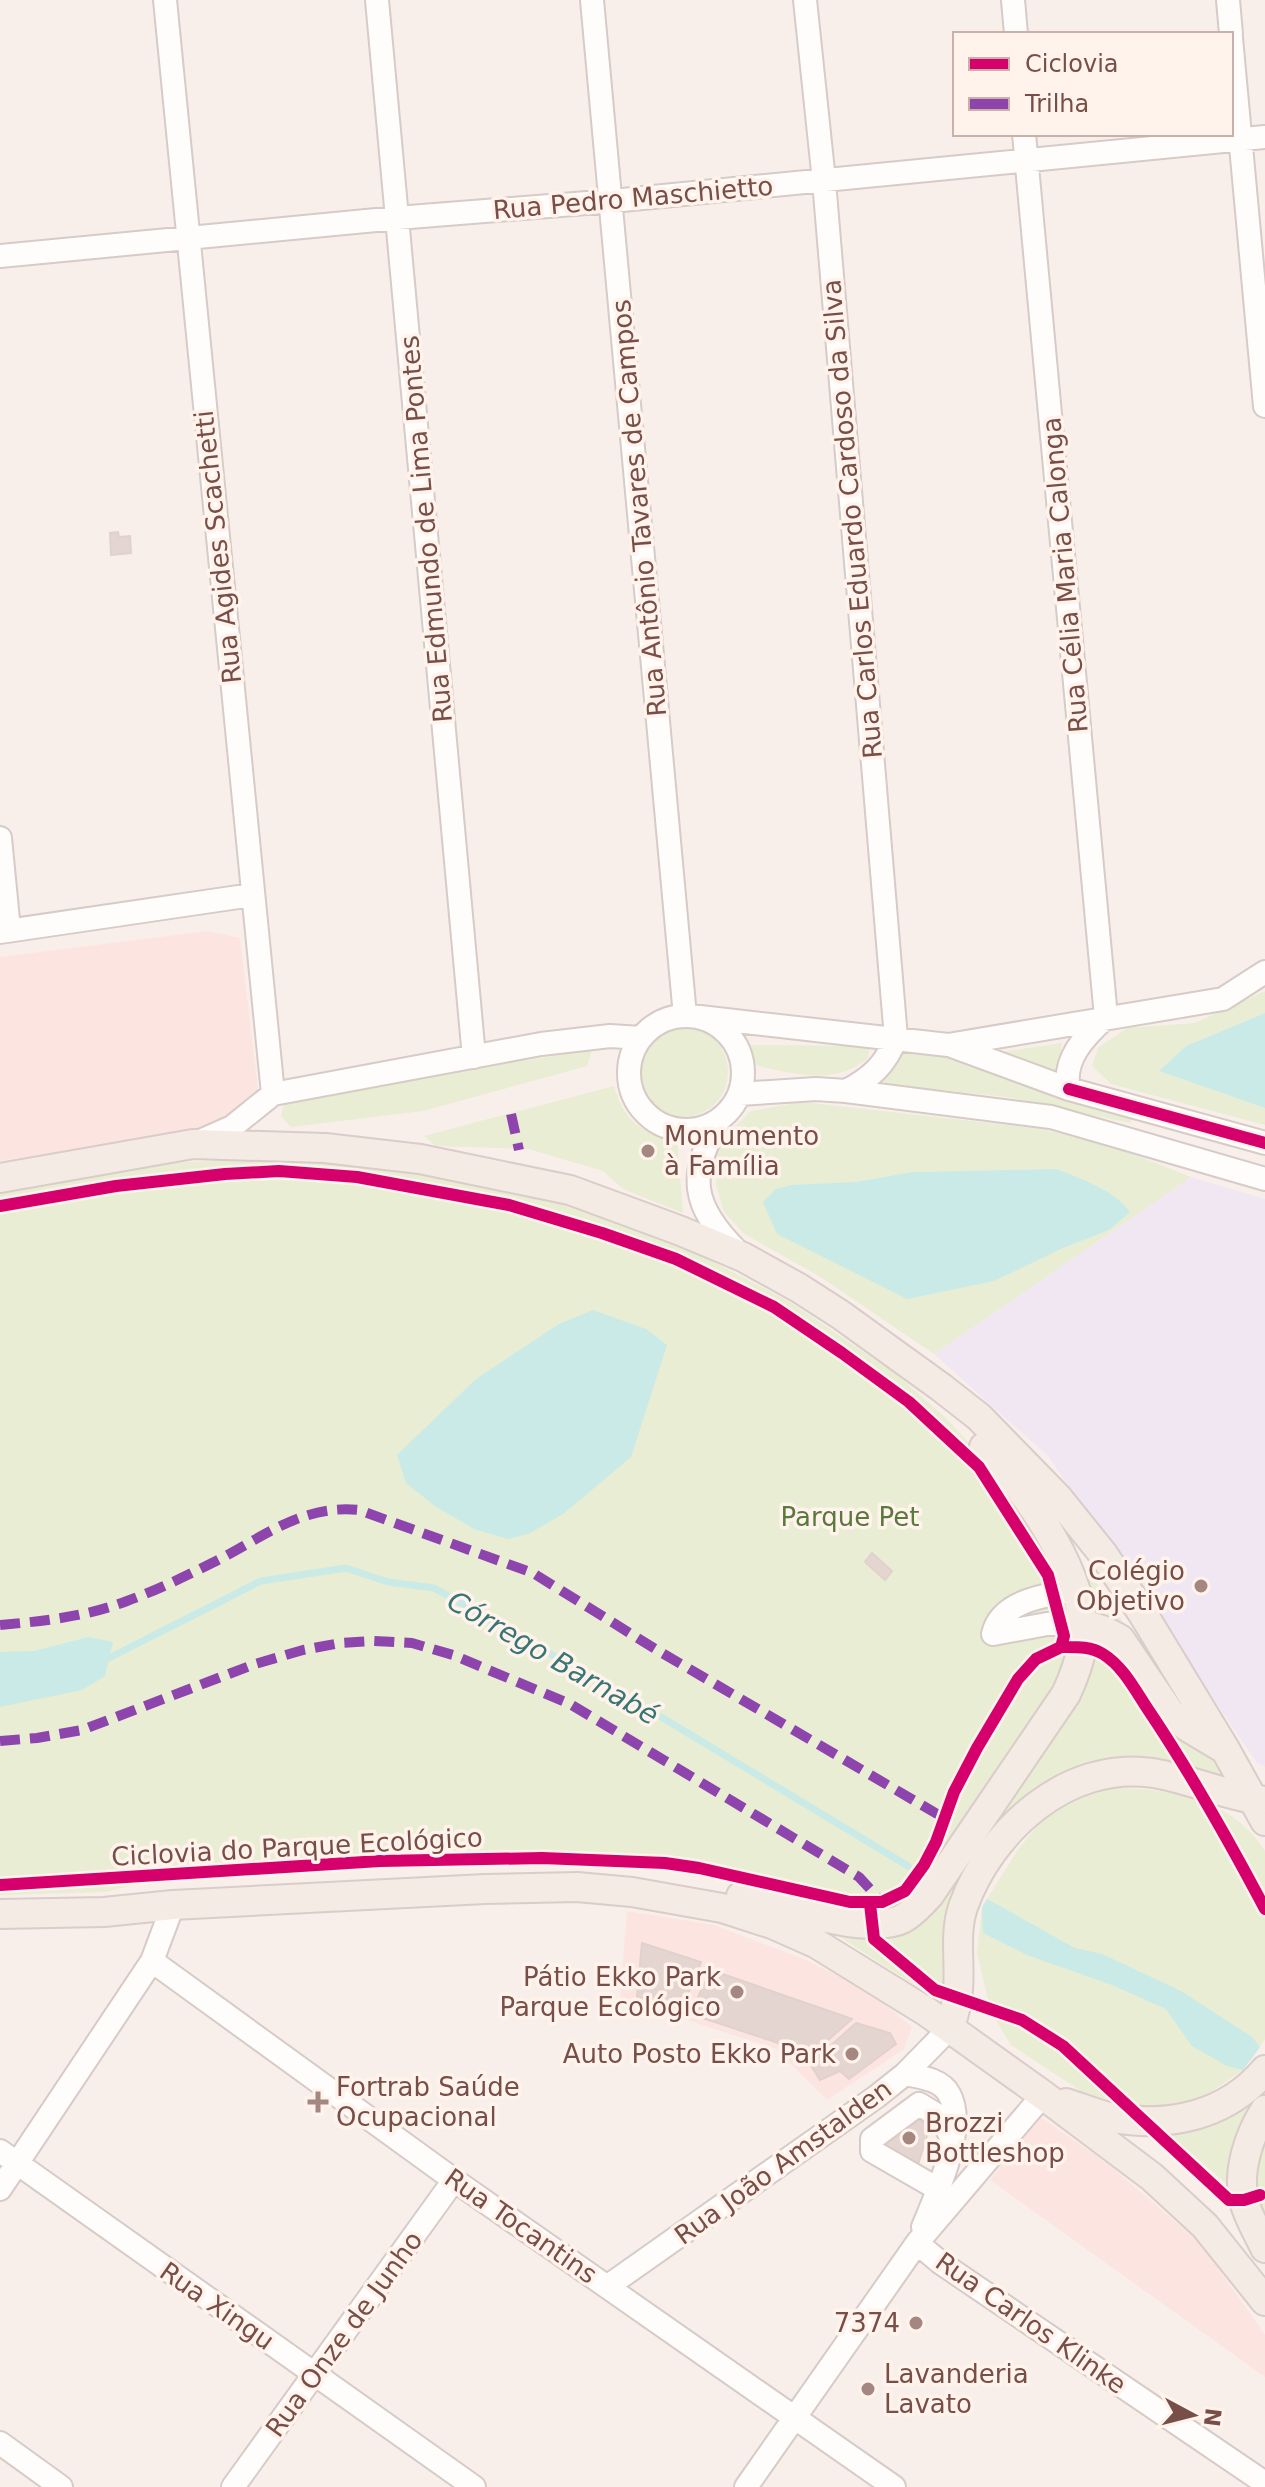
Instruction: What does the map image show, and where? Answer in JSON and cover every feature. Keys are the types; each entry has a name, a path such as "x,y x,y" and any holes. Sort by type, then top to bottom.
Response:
{"main road":[{"path":"0,1178 193,1144 325,1148 420,1159 570,1190 743,1257 810,1295 979,1417 1058,1498 1103,1554 1261,1807"},
{"path":"561,1888 587,1875 630,1876 732,1893 843,1922 899,1921 913,1912 930,1894 1066,1694 1082,1646 1076,1590 1046,1530 1021,1491 988,1451 925,1390 904,1362"},
{"path":"1082,1624 1120,1639 1170,1713 1225,1749"},
{"path":"950,2028 958,1997 958,1929 963,1907 988,1858 1008,1830 1024,1815 1072,1786 1089,1779 1127,1772 1166,1776 1261,1807"},
{"path":"0,1914 104,1912 173,1905 561,1888 632,1892 722,1908 772,1924 817,1944 950,2028 1043,2095 1173,2196 1205,2226 1265,2301"},
{"path":"1043,2095 1111,2118 1144,2122 1183,2120 1207,2113 1230,2100 1255,2082 1265,2070"},
{"path":"1265,2110 1253,2129 1246,2151 1243,2178 1244,2200 1265,2248"}],"street":[{"name":"Rua Agides Scachetti","path":"165,0 273,1094"},
{"name":"Rua Edmundo de Lima Pontes","path":"377,0 474,1057"},
{"name":"Rua Antônio Tavares de Campos","path":"592,0 693,1016"},
{"name":"Rua Carlos Eduardo Cardoso da Silva","path":"805,0 824,181 896,1038"},
{"path":"1013,0 1016,32"},
{"path":"1228,0 1231,32"},
{"path":"1233,59 1265,406"},
{"name":"Rua Célia Maria Calonga","path":"1024,136 1106,1017"},
{"name":"Rua Pedro Maschietto","path":"0,256 612,201 1265,137"},
{"path":"0,838 5,931 252,895"},
{"path":"948,1045 1223,999 1265,972"},
{"path":"693,1016 715,1023 727,1033 739,1051 743,1073 739,1094 734,1104 710,1125 689,1130 664,1126 643,1110 631,1087 630,1062 641,1038 653,1026 668,1018 693,1016 948,1045 1069,1089 1265,1143"},
{"path":"1069,1089 1067,1078 1077,1050 1084,1037 1106,1017"},
{"path":"193,1144 232,1127 273,1094 555,1042 610,1036 641,1038"},
{"path":"846,1091 868,1080 889,1056 896,1038"},
{"path":"739,1094 816,1089 846,1091 1051,1117 1265,1179"},
{"path":"719,1120 699,1163 697,1178 701,1197 715,1229 743,1257"},
{"path":"1076,1590 1035,1598 1007,1612 996,1624 993,1634 1047,1624 1082,1624"},
{"path":"0,2189 8,2157 152,1961 173,1905"},
{"name":"Rua Tocantins","path":"152,1961 454,2180 894,2487"},
{"name":"Rua João Amstalden","path":"608,2286 905,2074 950,2028"},
{"path":"905,2074 932,2080 949,2093 955,2115 953,2141 917,2243"},
{"path":"746,2487 917,2243 1043,2095"},
{"path":"938,2189 872,2151 872,2139 919,2104 942,2118 953,2141"},
{"name":"Rua Xingu","path":"8,2157 474,2487"},
{"name":"Rua Onze de Junho","path":"233,2487 454,2180"},
{"name":"Rua Carlos Klinke","path":"917,2243 941,2263 1265,2483"},
{"path":"0,2443 61,2487"}],"shaded area":[{"path":"208,931 240,938 259,1097 215,1127 0,1161 0,957"},
{"name":"Colégio Objetivo","path":"1191,1177 1265,1199 1265,1767 1257,1763 1048,1456 934,1354"},
{"path":"627,1911 714,1925 804,1959 869,1991 912,2027 904,2049 827,2100 776,2049 620,1998"},
{"path":"1039,2116 1108,2164 1201,2244 1265,2335 1265,2377 990,2180"}],"green space":[{"path":"1265,991 1265,1013 1186,1046 1159,1071 1265,1108 1265,1125 1111,1084 1092,1066 1098,1048 1127,1028 1195,1023"},
{"path":"683,1027 700,1030 715,1040 725,1055 728,1072 725,1089 715,1104 700,1114 683,1117 666,1114 651,1104 641,1089 638,1072 641,1055 651,1040 666,1030"},
{"path":"1062,1043 1059,1072 1000,1052"},
{"path":"751,1045 870,1046 868,1058 856,1067 828,1075 814,1075 755,1065"},
{"path":"592,1050 587,1066 423,1111 291,1127 281,1116 284,1102 298,1096"},
{"path":"900,1051 939,1052 1132,1118 1130,1123 1008,1097 875,1083"},
{"path":"614,1086 623,1109 636,1124 653,1133 677,1138 683,1213 623,1189 603,1171 529,1149 436,1146 424,1136"},
{"path":"802,1102 1043,1129 1123,1150 1191,1177 934,1354 819,1276 744,1234 724,1212 716,1185 717,1144 751,1111","holes":["1057,1169 1106,1191 1109,1230 1063,1248 856,1182 912,1172"]},
{"name":"Parque Pet","path":"275,1157 392,1167 548,1196 621,1220 704,1257 790,1302 896,1374 970,1444 1022,1511 1059,1575 1072,1628 1070,1659 1027,1732 916,1893 882,1910 857,1912 747,1886 660,1870 591,1866 444,1866 152,1880 106,1892 0,1895 0,1191 172,1163"},
{"path":"1079,1568 1093,1578 1176,1700 1093,1616"},
{"path":"1096,1635 1116,1644 1211,1751 1226,1778 1165,1761 1003,1819 948,1981 930,1995 834,1933 893,1934"},
{"path":"1113,1788 1156,1790 1198,1800 1235,1819 1265,1851 1265,2039 1243,2070 1196,2102 1155,2112 1099,2103 1011,2045 991,2012 977,1953 982,1907 1019,1848 1048,1813 1080,1797"},
{"path":"1258,2097 1240,2130 1230,2162 1231,2188 1169,2134"},
{"path":"1265,2130 1265,2226 1251,2185"}],"water":[{"path":"1265,1013 1265,1108 1159,1071 1186,1046"},
{"path":"1057,1169 1106,1191 1130,1212 1109,1230 994,1281 907,1299 777,1234 763,1202 776,1189 792,1185 856,1182 912,1172"},
{"path":"593,1310 646,1329 667,1345 631,1457 563,1514 528,1534 508,1539 474,1529 435,1506 406,1483 397,1455 476,1379 559,1324"},
{"path":"89,1637 113,1642 105,1676 82,1690 0,1707 0,1652 34,1651"},
{"path":"987,1899 1075,1948 1102,1954 1181,1991 1252,2037 1260,2047 1243,2070 1227,2066 1192,2046 1166,2009 1112,1985 1027,1955 983,1933 982,1907"}],"building":[{"path":"118,532 119,537 130,536 131,553 111,555 110,533"},
{"path":"872,1553 892,1571 885,1580 865,1562"},
{"path":"642,1943 701,1962 682,2009 637,1997"},
{"name":"Pátio Ekko Park Parque Ecológico","path":"711,1970 852,2019 812,2054 690,2014"},
{"name":"Auto Posto Ekko Park","path":"856,2023 890,2033 896,2044 849,2079 840,2071 820,2080 810,2064"},
{"name":"Brozzi Bottleshop","path":"918,2118 929,2129 917,2168 880,2146"}],"waterway":[{"name":"Córrego Barnabé","path":"101,1662 261,1581 346,1568 388,1582 434,1588 663,1718 908,1866"}],"marked path":[{"path":"511,1114 519,1150"},
{"path":"0,1625 96,1611 180,1579 300,1518 318,1512 359,1510 533,1573 657,1650 944,1818"},
{"path":"0,1741 82,1730 255,1664 303,1650 340,1643 412,1643 453,1655 570,1704 859,1877 882,1902"}],"cycle path":[{"path":"1069,1089 1265,1143"},
{"name":"Ciclovia do Parque Ecológico","path":"0,1206 116,1186 225,1174 279,1171 357,1177 509,1205 676,1259 774,1307 842,1353 909,1402 979,1467 1048,1575 1064,1636 1061,1647 1036,1659 1018,1679 954,1792 924,1865 905,1891 882,1902 850,1902 665,1863 542,1858 380,1861 0,1885"},
{"path":"1061,1647 1098,1651 1123,1673 1195,1784 1265,1909"},
{"path":"870,1904 874,1939 935,1990 1022,2020 1063,2046 1229,2200 1260,2195"}],"place":[{"name":"Monumento à Família","path":"648,1151"},
{"name":"Colégio Objetivo","path":"1201,1586"},
{"name":"Pátio Ekko Park Parque Ecológico","path":"737,1992"},
{"name":"Auto Posto Ekko Park","path":"852,2054"},
{"name":"Fortrab Saúde Ocupacional","path":"318,2102"},
{"name":"Brozzi Bottleshop","path":"909,2138"},
{"name":"7374","path":"916,2323"},
{"name":"Lavanderia Lavato","path":"868,2389"}]}
